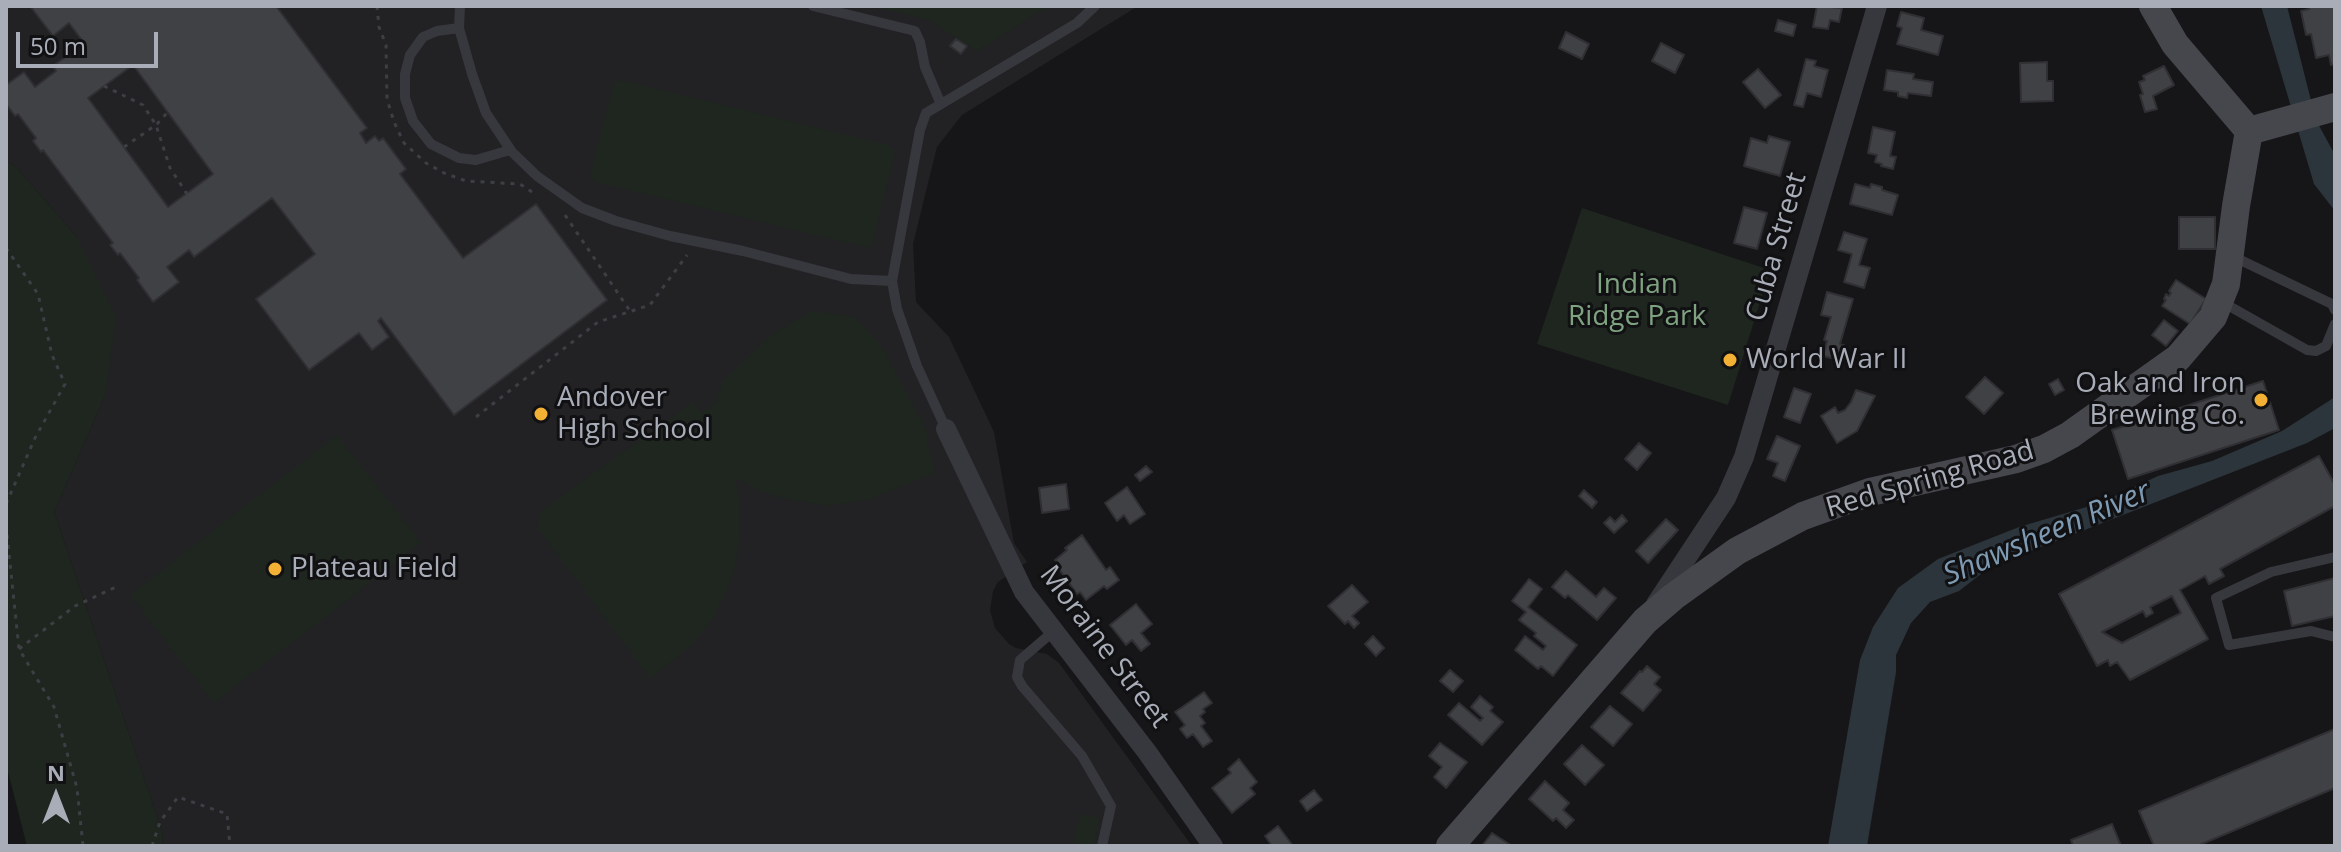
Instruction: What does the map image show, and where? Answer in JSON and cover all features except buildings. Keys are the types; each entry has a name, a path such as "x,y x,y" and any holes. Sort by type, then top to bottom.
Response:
{"main road":[{"path":"2153,6 2175,44 2249,131 2329,109"},
{"name":"Red Spring Road","path":"1450,846 1645,621 1737,551 1803,516 1870,492 2016,459 2057,442 2178,358 2213,317 2229,306 2226,284 2244,262 2236,206 2249,131"}],"street":[{"name":"Cuba Street","path":"1645,621 1726,498 1744,457 1877,6"},
{"name":"Moraine Street","path":"946,429 1024,592 1147,752 1213,846"}],"lane":[{"path":"460,6 459,28 486,113 510,150 537,176 582,208 670,236 851,279 892,281"},
{"path":"813,6 915,31 925,67 940,102"},
{"path":"946,429 917,366 897,309 892,281 921,122 928,111 940,102 1077,23 1095,6"},
{"path":"459,28 437,31 423,37 410,55 405,74 405,98 413,121 431,144 459,158 476,160 510,150"},
{"path":"2244,262 2332,304 2335,310"},
{"path":"2229,306 2307,350 2316,351 2326,346 2335,324"},
{"path":"2335,557 2271,572 2216,598 2229,645 2311,631 2335,637"},
{"path":"1055,630 1020,660 1017,677 1082,756 1111,806 1102,846"}],"path":[{"path":"377,6 388,60 387,99 404,143 426,163 444,173 466,181 520,184 544,198"},
{"path":"392,6 426,6"},
{"path":"104,86 143,105 156,125 170,168 187,194"},
{"path":"124,147 156,125 168,112"},
{"path":"558,205 630,312"},
{"path":"6,248 38,294 52,355 65,384 35,438 6,504"},
{"path":"476,417 598,322 650,305 688,256 675,252"},
{"path":"6,525 19,649 54,707 77,788 83,846"},
{"path":"19,649 75,606 116,587"},
{"path":"152,846 160,822 178,797 227,814 230,846"}],"shaded area":[{"name":"Andover High School","path":"6,6 1138,6 962,115 937,147 913,244 916,302 949,337 994,432 1014,543 1027,562 998,582 993,591 990,610 995,628 1016,648 1047,654 1059,663 1192,846 162,846 163,834 54,512 105,396 77,237 16,167 6,161"}],"green space":[{"path":"871,6 1049,6 977,51 929,20"},
{"path":"620,80 889,145 895,152 872,245 866,247 595,182 590,174 614,83"},
{"path":"6,161 16,167 77,237 116,317 105,396 54,512 163,834 162,846 27,846 6,764"},
{"name":"Indian Ridge Park","path":"1582,208 1770,270 1728,405 1537,344"},
{"path":"812,311 855,317 881,346 928,432 927,445 934,463 933,473 870,499 828,506 778,497 735,478 740,533 728,588 713,618 692,645 650,678 537,527 541,511 693,402 702,413 710,408 723,381 773,334"},
{"name":"Plateau Field","path":"337,435 421,543 214,703 130,595"},
{"path":"1080,814 1100,818 1093,846 1073,846"}],"water":[{"path":"2261,6 2287,6 2316,120 2335,155 2335,211 2314,184"},
{"name":"Shawsheen River","path":"2335,397 2335,428 2307,443 1990,567 1959,591 1930,602 1911,623 1896,655 1896,672 1867,846 1828,846 1860,660 1873,627 1898,588 1938,559 2019,527 2100,503 2158,476 2212,461 2282,431"}],"place":[{"name":"World War II","path":"1730,360"},
{"name":"Oak and Iron Brewing Co.","path":"2261,400"},
{"name":"Andover High School","path":"541,414"},
{"name":"Plateau Field","path":"275,569"}]}
